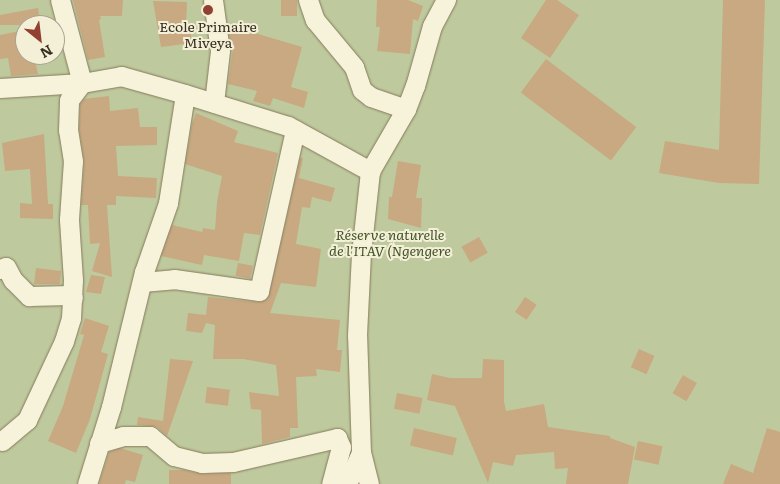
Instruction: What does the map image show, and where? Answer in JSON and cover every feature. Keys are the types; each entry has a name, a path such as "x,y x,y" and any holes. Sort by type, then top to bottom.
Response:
{"street":[{"path":"60,0 82,82"},
{"path":"213,0 220,51 214,104"},
{"path":"308,0 315,20 354,67 362,90 371,97 406,109"},
{"path":"370,484 361,453 357,335 361,254 370,171 406,109 416,86 432,26 446,0"},
{"path":"0,88 82,82 121,76 185,94 296,130 370,171"},
{"path":"1,440 27,420 64,341 71,318 73,298 69,219 72,161 68,130 69,100 82,82"},
{"path":"87,484 111,407 142,282 168,202 185,94"},
{"path":"142,282 174,279 259,291 296,130"},
{"path":"0,269 6,267 13,280 29,296 70,295 73,298"},
{"path":"99,443 123,436 150,436 174,456 202,463 233,462 337,438 341,447 331,484"},
{"path":"347,484 361,453"}],"green space":[{"name":"Réserve naturelle de l'ITAV (Ngengere","path":"0,0 780,0 780,484 0,484"}],"building":[{"path":"73,0 123,0 122,16 100,16 105,57 88,60"},
{"path":"281,0 297,0 297,16 281,16"},
{"path":"377,0 408,0 423,6 418,21 413,19 410,54 377,51 380,27 376,27"},
{"path":"546,0 557,0 579,15 550,58 521,38"},
{"path":"723,0 765,0 759,184 719,183 659,173 665,141 719,150"},
{"path":"153,1 187,2 186,28 190,27 192,43 161,47"},
{"path":"38,8 39,15 15,15 15,25 0,25 0,15"},
{"path":"228,25 302,47 291,87 308,92 304,108 273,98 270,106 253,101 257,91 228,84 233,48 231,48"},
{"path":"15,32 15,65 36,65 38,74 11,76 8,58 0,59 0,35"},
{"path":"546,59 636,127 611,161 521,93"},
{"path":"109,96 110,111 138,108 140,127 157,127 157,145 116,146 118,176 157,178 156,198 116,196 116,205 107,205 112,277 92,271 100,243 90,244 88,205 81,205 84,162 79,129 80,104 84,99"},
{"path":"196,113 238,131 234,142 278,153 260,235 244,233 239,261 204,255 202,265 161,256 172,225 202,232 203,228 215,230 217,202 222,176 185,164 192,124"},
{"path":"44,134 48,204 53,204 53,219 20,218 20,203 32,204 30,169 5,171 2,143"},
{"path":"300,158 303,158 299,178 335,188 331,202 312,197 310,208 302,207 296,244 321,249 316,287 281,283 270,313 340,320 337,350 342,350 340,372 316,369 317,376 296,377 298,428 290,428 290,437 262,444 261,410 251,409 249,392 279,396 276,365 243,359 213,359 215,325 206,323 202,333 186,331 188,313 206,315 208,297 258,302 268,298"},
{"path":"398,161 421,165 416,198 422,198 421,228 388,219 389,197 392,197"},
{"path":"479,237 488,253 470,262 462,247"},
{"path":"238,263 253,266 250,279 236,276"},
{"path":"36,268 61,271 60,284 34,284"},
{"path":"91,275 105,277 101,294 86,292"},
{"path":"525,297 537,305 527,320 515,312"},
{"path":"85,318 109,326 101,352 108,354 90,419 76,453 48,441 63,406 84,335 80,334"},
{"path":"639,349 655,356 646,374 631,367"},
{"path":"170,359 193,361 167,436 157,427 137,425 138,417 163,421"},
{"path":"483,359 504,360 504,401 506,411 544,404 548,427 610,436 610,438 635,447 628,484 566,484 568,468 555,469 554,452 516,455 513,466 493,462 488,483 455,406 427,400 432,374 450,378 482,378"},
{"path":"683,375 697,383 686,401 672,393"},
{"path":"207,387 230,390 228,406 205,403"},
{"path":"397,393 423,398 419,414 394,409"},
{"path":"414,428 457,438 453,455 410,446"},
{"path":"767,428 780,432 780,484 723,484 731,464 753,473"},
{"path":"638,441 662,446 659,465 634,460"},
{"path":"120,448 143,455 135,482 126,480 125,484 99,484 109,452"},
{"path":"169,470 183,470 202,474 231,473 231,484 169,484"}],"place":[{"name":"Ecole Primaire Miveya","path":"208,10"}]}
